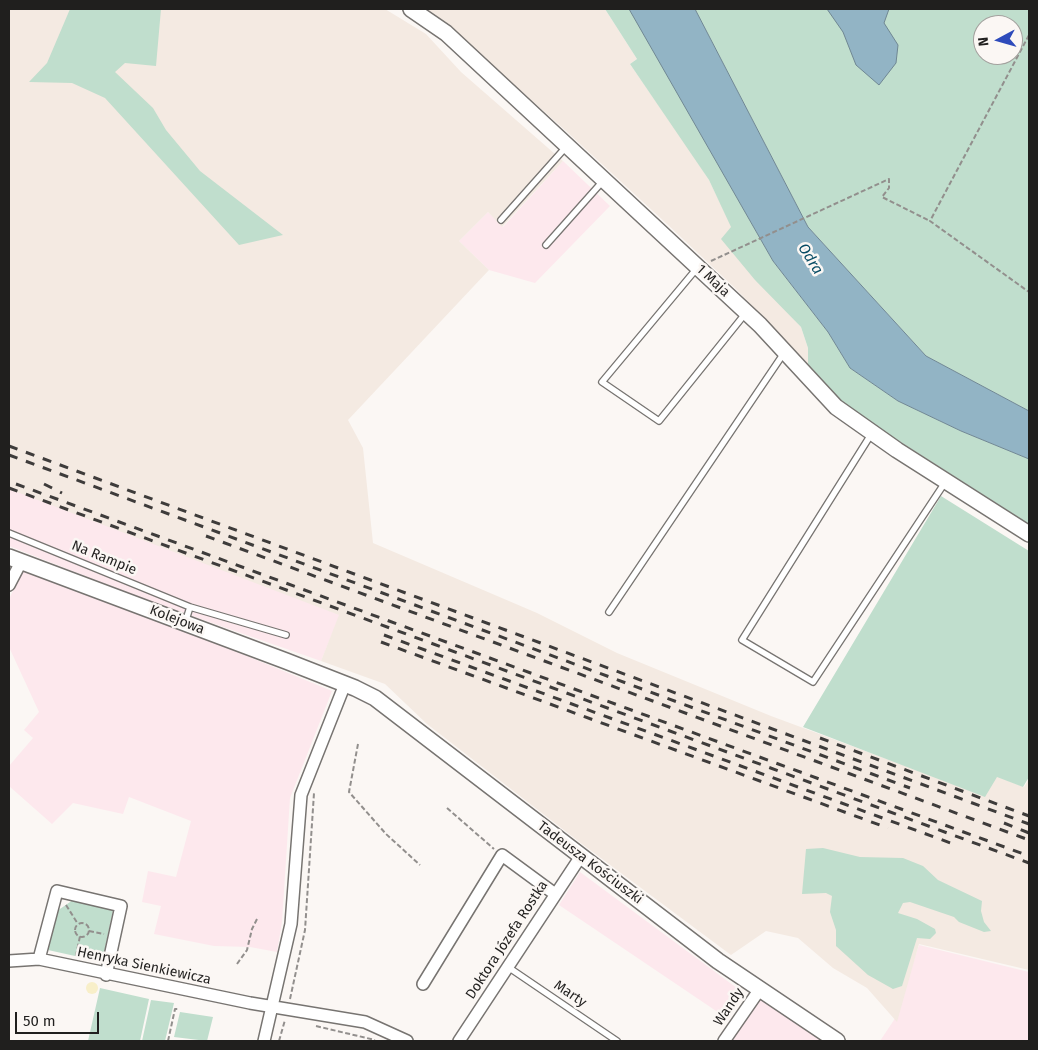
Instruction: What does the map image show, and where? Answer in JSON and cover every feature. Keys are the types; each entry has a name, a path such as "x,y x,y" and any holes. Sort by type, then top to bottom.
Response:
{"main road":[{"name":"1 Maja","path":"411,9 446,33 698,267 785,351 836,407 1029,534"},
{"name":"Kolejowa","path":"15,559 345,684"},
{"name":"Tadeusza Kościuszki","path":"345,684 375,698 718,961 836,1041"}],"street":[{"path":"9,585 15,559"},
{"path":"264,1041 291,924 301,794 345,684"},
{"path":"423,984 502,855 556,894"},
{"name":"Doktora Józefa Rostka","path":"459,1041 581,856"},
{"path":"39,959 57,891 121,906 106,975"},
{"name":"Henryka Sienkiewicza","path":"9,961 39,959 106,975 273,1007 365,1022 407,1041"},
{"name":"Wandy","path":"724,1041 760,989"}],"lane":[{"path":"501,220 567,146"},
{"path":"546,245 604,180"},
{"path":"698,267 602,382 659,421 746,312"},
{"path":"609,612 785,351"},
{"path":"872,432 742,640 813,682 946,481"},
{"name":"Na Rampie","path":"9,533 190,607 286,635"},
{"path":"185,623 190,607"},
{"name":"Marty","path":"508,967 617,1041"}],"path":[{"path":"930,221 1029,35"},
{"path":"698,267 889,179 889,188 882,197 930,221 1029,292"},
{"path":"358,744 349,792 386,834 420,865"},
{"path":"290,1001 305,930 315,790"},
{"path":"447,808 502,855"},
{"path":"57,891 78,924 76,932 80,936 86,936 89,931"},
{"path":"236,964 247,950 252,929 257,919"},
{"path":"78,924 85,923 89,931 114,937"},
{"path":"73,967 80,936"},
{"path":"168,1041 175,1009 179,1010"},
{"path":"279,1041 285,1019 294,1021"},
{"path":"312,1025 378,1041"}],"shaded area":[{"path":"9,9 385,9 426,34 461,72 563,161 502,227 488,212 459,241 489,270 348,420 363,448 373,543 537,613 617,653 771,716 984,795 996,776 1024,787 1029,779 1029,970 919,944 897,1022 867,988 833,968 798,938 766,931 731,955 582,844 427,724 385,684 321,661 339,615 9,489"},
{"path":"426,9 605,9 637,59 630,64 709,180 732,227 788,312 801,327 808,348 808,364 736,289 667,224 566,131 439,18"},
{"path":"563,161 610,206 535,283 489,270 459,241 488,212 503,227"},
{"path":"9,487 340,615 321,661 146,600 9,546"},
{"path":"23,570 203,638 332,691 290,798 282,922 277,952 250,947 214,946 154,934 161,906 142,902 148,871 176,877 191,821 129,797 123,814 73,803 52,824 9,786 9,766 33,738 24,730 39,712 9,647 9,599"},
{"path":"580,872 745,994 728,1019 559,905"},
{"path":"919,945 1029,972 1029,1041 880,1041 894,1020"},
{"path":"760,998 797,1023 824,1041 730,1041"}],"green space":[{"path":"70,9 161,9 156,66 125,63 115,72 153,108 166,130 200,171 283,235 239,245 105,98 72,83 29,82 47,63"},
{"path":"605,9 630,9 773,261 828,332 850,368 898,401 961,431 1029,459 1029,524 849,409 808,364 808,348 801,327 755,280 721,239 731,227 709,180 630,64 637,59"},
{"path":"695,9 1029,9 1029,411 926,356 808,227"},
{"path":"941,496 1029,551 1029,777 1023,787 997,777 985,797 803,727"},
{"path":"823,848 860,857 903,858 923,866 938,880 982,901 981,911 984,922 991,931 984,932 959,922 954,917 910,902 903,903 898,913 917,919 935,929 936,933 930,939 917,938 902,986 893,989 868,975 836,946 836,930 830,912 832,896 826,893 802,894 806,849"},
{"path":"73,900 113,910 102,962 48,950 57,911"},
{"path":"100,988 149,999 140,1041 88,1041"},
{"path":"151,1000 174,1003 165,1041 142,1041"},
{"path":"180,1012 213,1017 207,1041 174,1037"}],"sand":[{"path":"90,982 94,982 98,988 94,994 90,994 86,990 86,986"}],"water":[{"name":"Odra","path":"629,9 695,9 808,227 926,356 1029,411 1029,459 961,431 898,401 850,368 828,332 773,261"},
{"path":"827,9 889,9 884,23 898,45 896,63 879,85 856,65 843,32"}],"railway":[{"path":"9,446 1029,824"},
{"path":"9,455 910,788"},
{"path":"16,484 1029,856"},
{"path":"44,484 62,493"},
{"path":"9,488 1029,863"},
{"path":"206,536 1029,840"},
{"path":"384,635 956,845"},
{"path":"381,642 888,828"},
{"path":"820,738 1029,816"},
{"path":"1004,823 1029,833"}]}
